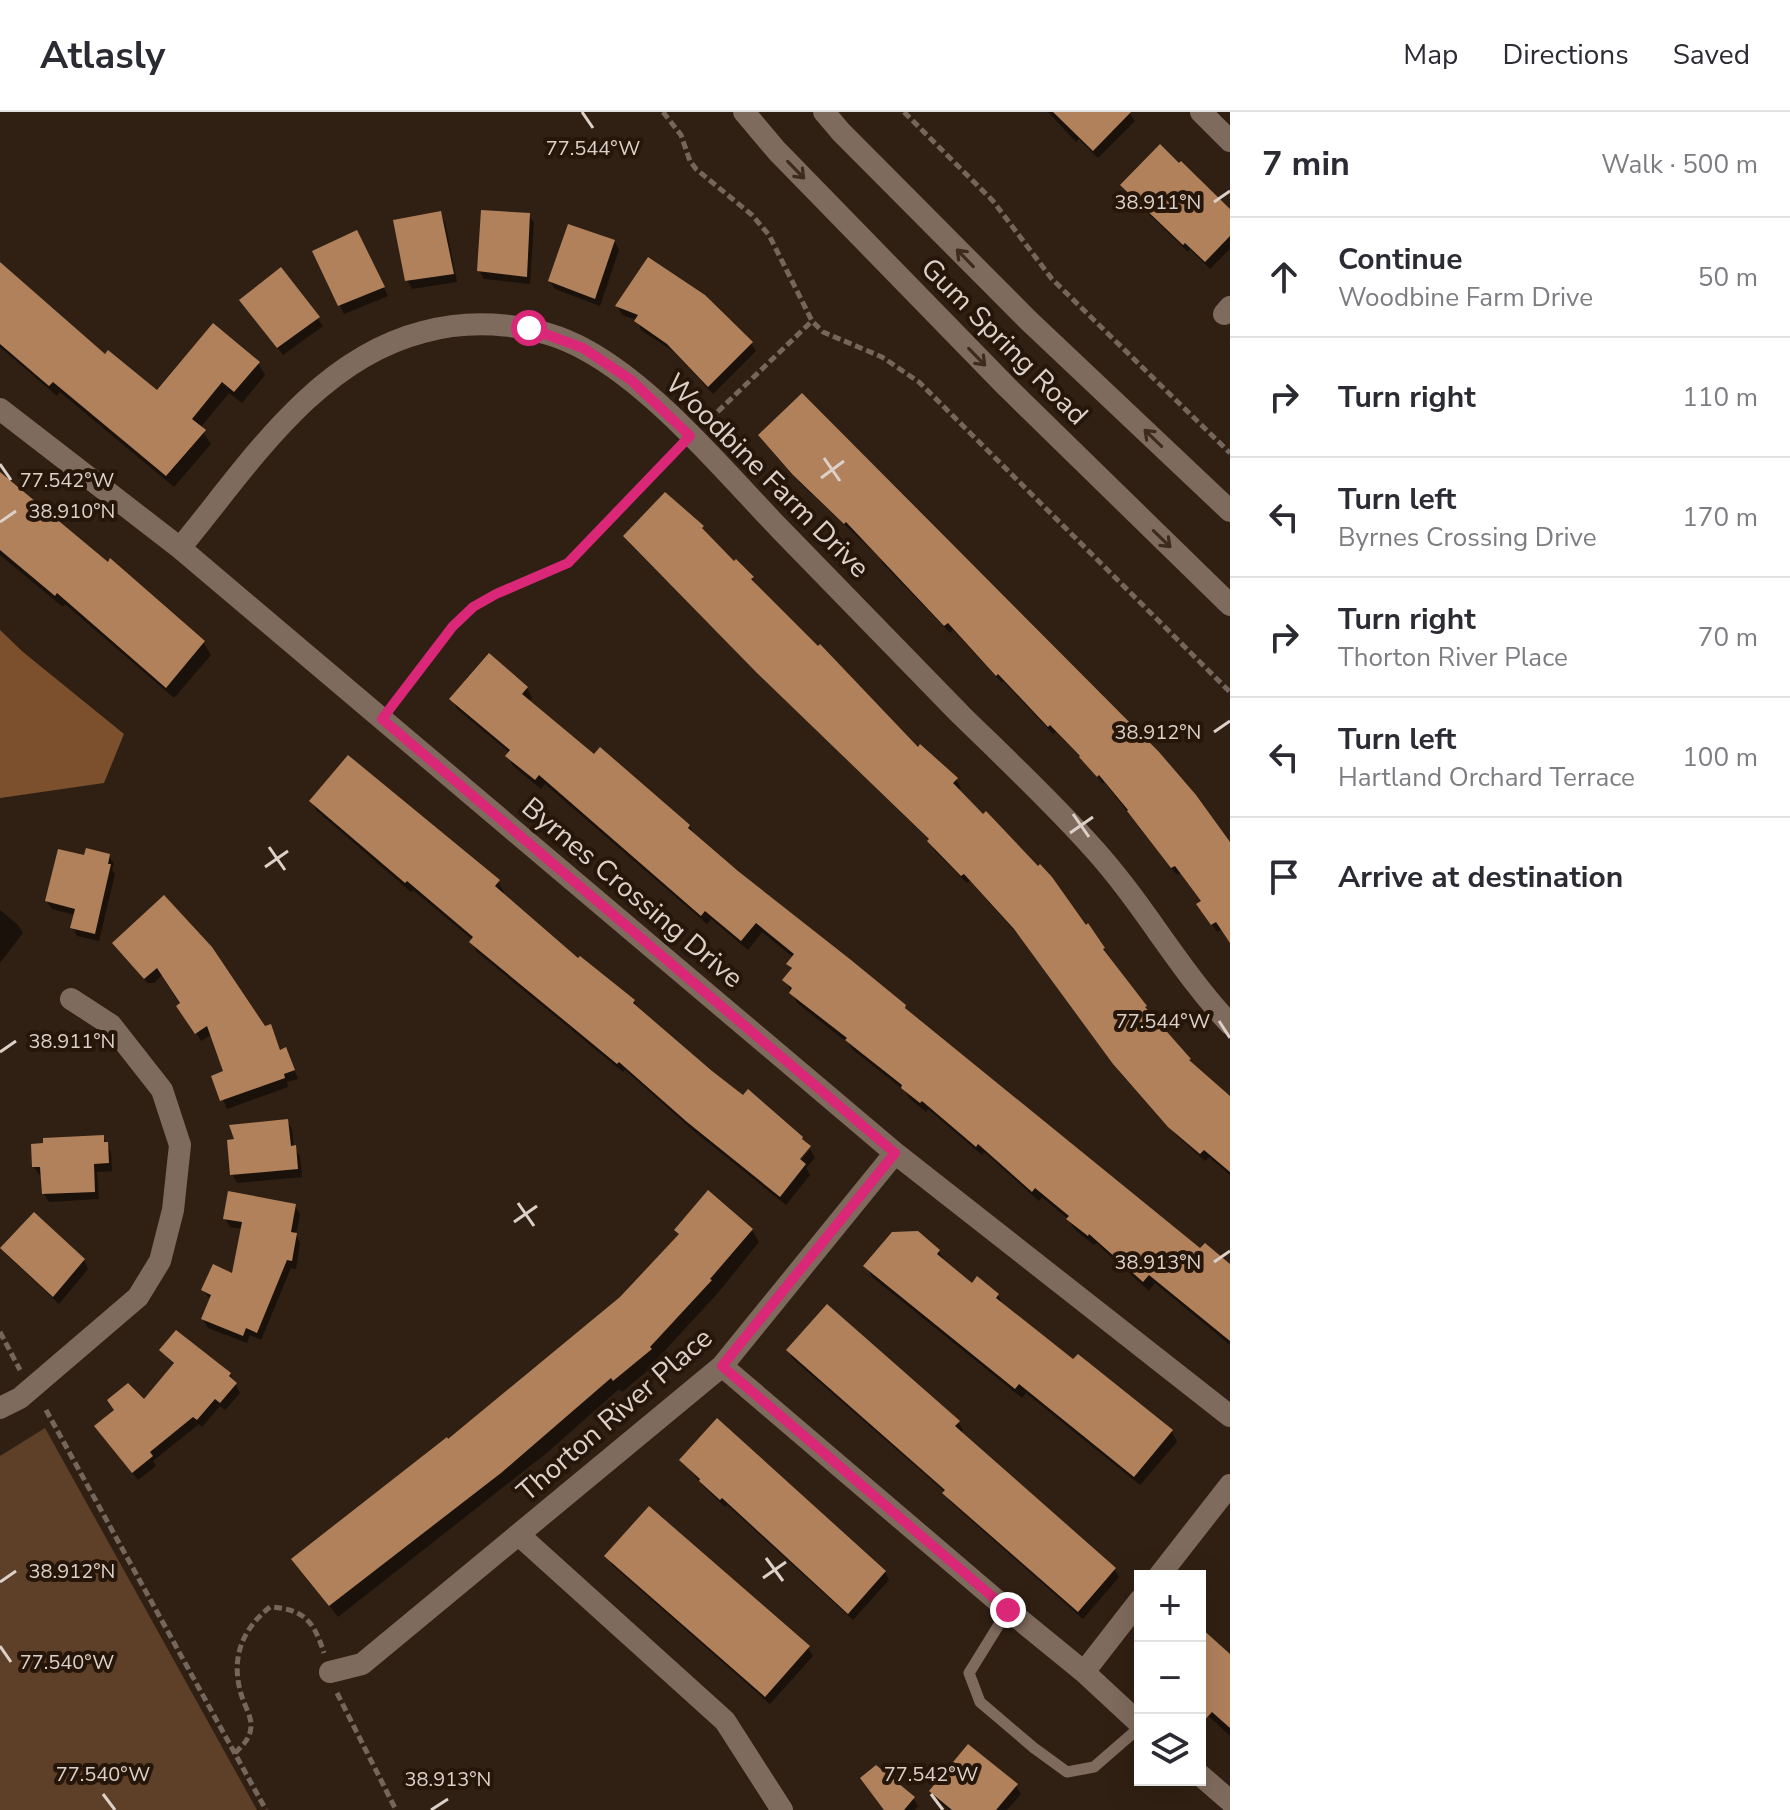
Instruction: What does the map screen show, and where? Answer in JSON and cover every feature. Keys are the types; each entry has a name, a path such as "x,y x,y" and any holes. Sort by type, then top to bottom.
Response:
{"street":[{"name":"Gum Spring Road","path":"744,112 777,151 1007,387 1230,605"},
{"name":"Gum Spring Road","path":"824,112 1028,320 1230,511"},
{"path":"1201,112 1230,141"},
{"name":"Woodbine Farm Drive","path":"180,548 285,422 327,380 373,350 424,331 477,325 529,328 583,348 631,380 690,436 1096,851 1206,998 1230,1024"},
{"name":"Byrnes Crossing Drive","path":"0,409 180,548 895,1153 1230,1416"},
{"path":"0,1408 20,1398 138,1297 160,1261 173,1210 180,1145 162,1090 111,1025 71,999"},
{"name":"Thorton River Place","path":"330,1672 362,1664 722,1366 895,1153"},
{"path":"722,1366 1084,1672 1134,1719"},
{"path":"1164,1570 1230,1485"},
{"path":"519,1535 725,1721 782,1810"},
{"path":"1084,1672 1134,1608"},
{"path":"1206,1780 1230,1801"}],"lane":[{"path":"1008,1610 969,1673 980,1702 1067,1772 1094,1767 1134,1730"}],"path":[{"path":"663,112 681,135 696,169 752,215 769,235 812,321 823,332 882,357 919,382 1230,692"},
{"path":"904,112 993,201 1052,279 1230,453"},
{"path":"382,719 453,626 473,607 568,563 690,436 812,321"},
{"path":"0,1332 21,1370"},
{"path":"46,1410 266,1810"},
{"path":"235,1753 247,1742 252,1725 237,1681 237,1652 245,1632 259,1615 270,1607 288,1608 308,1618 319,1636 345,1712 396,1810"}],"shaded area":[{"path":"0,630 124,734 104,783 0,798"},
{"path":"45,1428 257,1810 0,1810 0,1456"}],"building":[{"path":"1053,112 1131,112 1093,151"},
{"path":"1160,144 1230,209 1230,236 1205,262 1120,185"},
{"path":"481,210 530,213 527,277 477,271"},
{"path":"441,211 454,274 405,281 393,220"},
{"path":"568,224 615,240 595,299 548,281"},
{"path":"357,230 385,287 338,306 312,251"},
{"path":"648,257 705,295 753,342 708,387 667,344 634,321 638,315 615,306"},
{"path":"0,262 105,354 108,350 157,390 213,323 260,362 234,392 222,382 192,419 206,430 166,476 53,382 49,386 0,344"},
{"path":"281,267 320,317 277,348 239,300"},
{"path":"802,393 1159,752 1196,795 1230,842 1230,943 1216,922 1211,925 1196,904 1201,901 1175,866 1171,868 1099,775 1097,777 998,674 996,676 948,623 944,626 846,522 844,524 793,475 758,435"},
{"path":"0,472 108,562 110,558 205,641 166,688 57,593 55,596 0,550"},
{"path":"665,492 704,526 702,528 734,561 736,559 754,577 751,579 818,646 820,644 918,747 920,744 958,778 953,783 983,814 986,811 1052,877 1086,925 1088,923 1145,1007 1189,1060 1230,1096 1230,1172 1204,1150 1200,1154 1168,1127 1113,1064 1014,929 964,874 961,876 927,841 929,839 757,673 623,536"},
{"path":"489,653 528,687 522,694 594,754 600,747 738,871 851,960 906,1005 905,1008 1200,1248 1205,1243 1230,1264 1230,1341 1149,1275 1143,1282 1089,1234 1066,1219 1069,1216 1035,1188 1032,1192 978,1144 976,1147 922,1101 920,1103 901,1088 902,1085 845,1040 847,1038 789,993 792,988 782,980 792,968 786,964 794,954 756,923 741,941 705,911 701,916 539,775 535,780 505,756 510,750 449,699"},
{"path":"348,755 500,880 495,886 578,958 580,956 635,1000 633,1003 712,1071 743,1095 748,1089 803,1137 811,1146 800,1159 806,1164 780,1197 469,942 473,937 309,801"},
{"path":"86,848 110,854 108,864 111,864 95,934 70,928 75,909 45,901 58,849 84,855"},
{"path":"164,895 212,947 265,1026 271,1024 280,1050 286,1047 295,1070 284,1074 285,1078 220,1101 211,1076 223,1071 207,1026 195,1034 176,1006 180,1003 157,968 144,979 112,943"},
{"path":"288,1119 291,1146 296,1145 298,1169 230,1175 227,1140 234,1139 229,1125"},
{"path":"104,1135 104,1142 108,1142 109,1163 94,1164 95,1192 42,1194 40,1167 32,1167 31,1144 43,1143 43,1138"},
{"path":"708,1190 753,1229 712,1280 650,1347 652,1349 613,1381 611,1378 501,1473 329,1606 291,1559 448,1439 620,1297 679,1234 674,1230"},
{"path":"228,1191 296,1204 291,1232 297,1233 292,1261 287,1260 257,1333 246,1328 243,1336 201,1319 211,1295 201,1290 213,1264 232,1273 242,1222 223,1219"},
{"path":"34,1212 85,1259 53,1297 0,1248"},
{"path":"918,1231 940,1250 937,1254 972,1283 977,1276 999,1294 996,1298 1073,1359 1078,1354 1173,1430 1134,1477 1019,1384 1015,1389 863,1266 892,1232"},
{"path":"827,1304 960,1421 955,1426 1116,1568 1078,1612 786,1350"},
{"path":"176,1330 231,1373 229,1376 237,1383 220,1403 215,1399 197,1420 193,1417 150,1452 153,1456 132,1473 94,1426 114,1410 107,1400 128,1383 144,1399 174,1363 159,1350"},
{"path":"717,1418 886,1571 848,1614 679,1460"},
{"path":"649,1506 810,1646 765,1697 604,1556"},
{"path":"1206,1632 1230,1654 1230,1728 1212,1712 1206,1718"},
{"path":"968,1744 1018,1784 996,1810 952,1810 929,1791"},
{"path":"876,1765 915,1797 904,1810 884,1810 860,1778"}],"route":[{"path":"529,328 583,348 631,380 690,436 568,563 473,607 453,626 382,719 895,1153 722,1366 1008,1610"}]}
